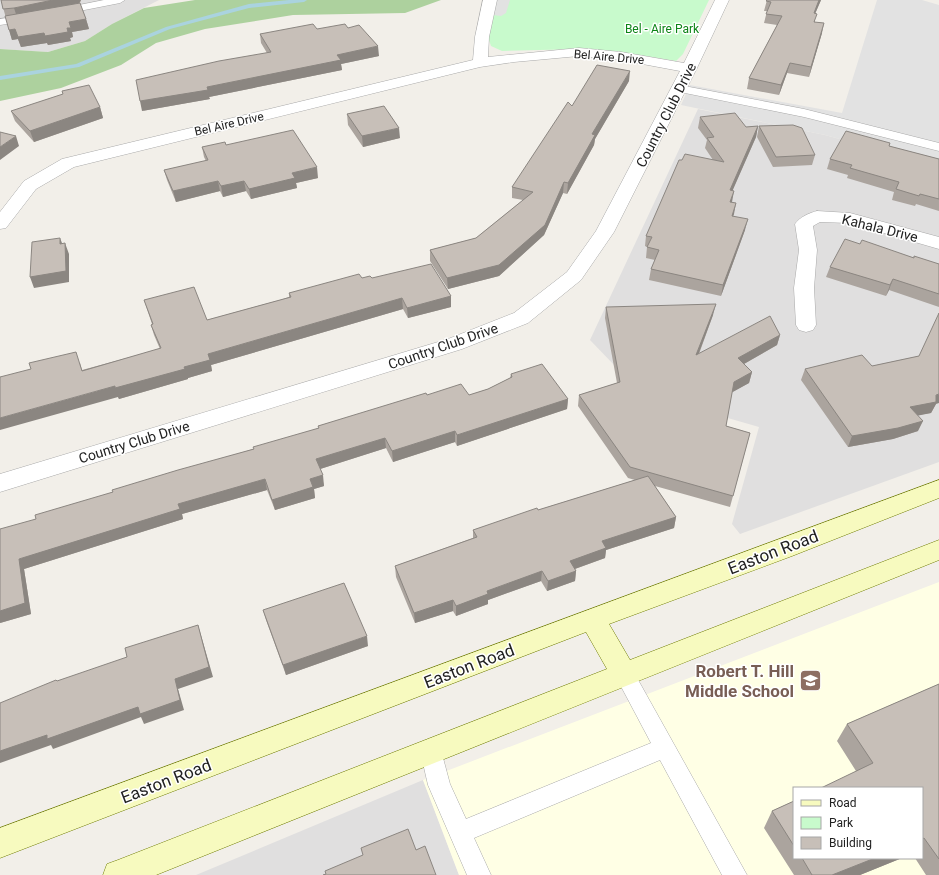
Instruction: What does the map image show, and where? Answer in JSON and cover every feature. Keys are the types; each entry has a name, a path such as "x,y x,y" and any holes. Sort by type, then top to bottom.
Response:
{"main road":[{"name":"Easton Road","path":"0,843 939,489"},
{"path":"118,875 939,550"},
{"path":"592,619 625,675"}],"street":[{"path":"480,63 482,37 490,0"},
{"name":"Country Club Drive","path":"0,483 455,344 521,318 574,276 605,232 690,68 722,0"},
{"name":"Bel Aire Drive","path":"0,224 30,185 68,163 480,63 514,58 579,52 621,56 690,68"},
{"name":"Kahala Drive","path":"806,325 804,288 808,250 804,224 817,216 850,218 939,242"}],"lane":[{"path":"0,22 17,21 120,0"},
{"path":"679,89 804,113 939,147"},
{"path":"625,675 735,875"},
{"path":"460,833 665,747"},
{"path":"431,750 439,785 479,875"}],"shaded area":[{"path":"0,0 159,0 112,24 85,41 48,52 0,49"},
{"path":"497,0 510,0 506,13 501,16 493,15"},
{"path":"877,0 922,0 939,5 939,166 825,135 681,105 690,85 842,113"},
{"path":"698,109 825,135 939,166 939,462 740,534 732,524 759,427 641,393 590,340"},
{"name":"Robert T. Hill Middle School","path":"939,582 939,875 459,875 423,780"},
{"path":"423,780 459,875 196,875"}],"green space":[{"path":"195,0 441,0 405,13 293,15 205,29 156,43 121,65 61,88 0,101 0,49 48,52 85,41 112,24 144,8"},
{"name":"Bel - Aire Park","path":"497,0 709,0 683,54 676,61 621,52 582,49 502,51 491,46 488,37"}],"building":[{"path":"1,0 53,0 3,9"},
{"path":"819,0 814,13 817,14 814,22 824,23 811,67 790,63 781,85 749,78 782,16 766,14 771,2 766,1"},
{"path":"80,3 86,19 69,22 71,28 67,28 68,32 45,36 44,33 18,37 15,29 9,30 5,16"},
{"path":"313,24 317,29 345,24 348,28 359,25 378,46 337,55 341,60 207,87 208,90 140,101 136,80 219,61 271,52 260,34"},
{"path":"597,65 630,71 592,134 595,135 568,183 564,182 545,225 499,265 447,278 430,250 476,238 533,192 512,187 568,102 572,106"},
{"path":"89,85 100,107 30,131 11,111 63,94 62,91"},
{"path":"384,106 399,128 362,136 347,114"},
{"path":"735,113 746,127 758,126 730,190 734,191 730,202 736,203 732,216 748,219 723,285 651,269 659,250 647,247 652,237 646,236 679,160 682,160 685,154 724,162 707,138 714,137 700,117"},
{"path":"793,125 802,128 815,155 776,157 759,126"},
{"path":"293,130 317,167 292,173 295,178 249,189 244,181 221,186 218,181 173,191 164,170 208,160 202,147 225,142 226,145"},
{"path":"846,131 890,143 889,146 939,159 939,199 920,194 919,196 896,189 899,182 850,168 852,165 830,159"},
{"path":"0,132 16,136 0,147"},
{"path":"60,238 60,244 65,243 66,271 30,277 32,242"},
{"path":"845,239 860,244 862,240 914,258 914,256 939,264 939,294 893,279 890,285 830,267"},
{"path":"431,264 451,296 407,308 402,298 208,354 210,360 184,367 185,369 115,388 115,386 0,418 0,377 31,369 29,363 76,352 82,371 161,348 151,325 153,324 144,300 194,287 207,320 291,297 289,293 359,274 362,278 370,276 372,278"},
{"path":"716,304 696,355 770,316 780,335 738,358 752,372 734,382 726,426 750,433 733,496 630,467 579,395 620,382 606,307"},
{"path":"939,313 939,394 936,395 936,402 910,407 923,421 898,428 852,436 805,369 862,355 872,366 919,356"},
{"path":"542,364 568,399 457,435 455,431 392,451 385,438 316,459 323,475 310,479 313,487 272,500 265,479 178,504 180,509 19,559 25,603 0,611 0,529 36,519 35,515 113,492 112,490 254,449 253,447 319,428 318,426 426,393 427,395 461,384 469,395 488,389 512,377 511,374"},
{"path":"648,476 676,517 602,541 606,548 570,561 576,571 548,581 542,571 487,591 488,594 456,606 453,600 414,613 395,566 477,537 473,530 537,508 538,510"},
{"path":"344,583 367,636 283,665 263,610"},
{"path":"198,625 209,667 175,679 180,700 140,714 138,707 47,739 47,735 0,751 0,703 56,680 57,681 127,657 125,648"},
{"path":"939,684 939,859 923,838 923,787 823,787 873,763 847,724"},
{"path":"793,801 793,844 772,811"},
{"path":"408,829 416,850 425,846 436,875 323,875 326,874 325,871 363,855 361,848"},
{"path":"803,859 872,859 832,875 812,875"}],"waterway":[{"path":"0,78 77,66 168,28 249,6 304,0"}],"place":[{"name":"Robert T. Hill Middle School","path":"810,681"}]}
